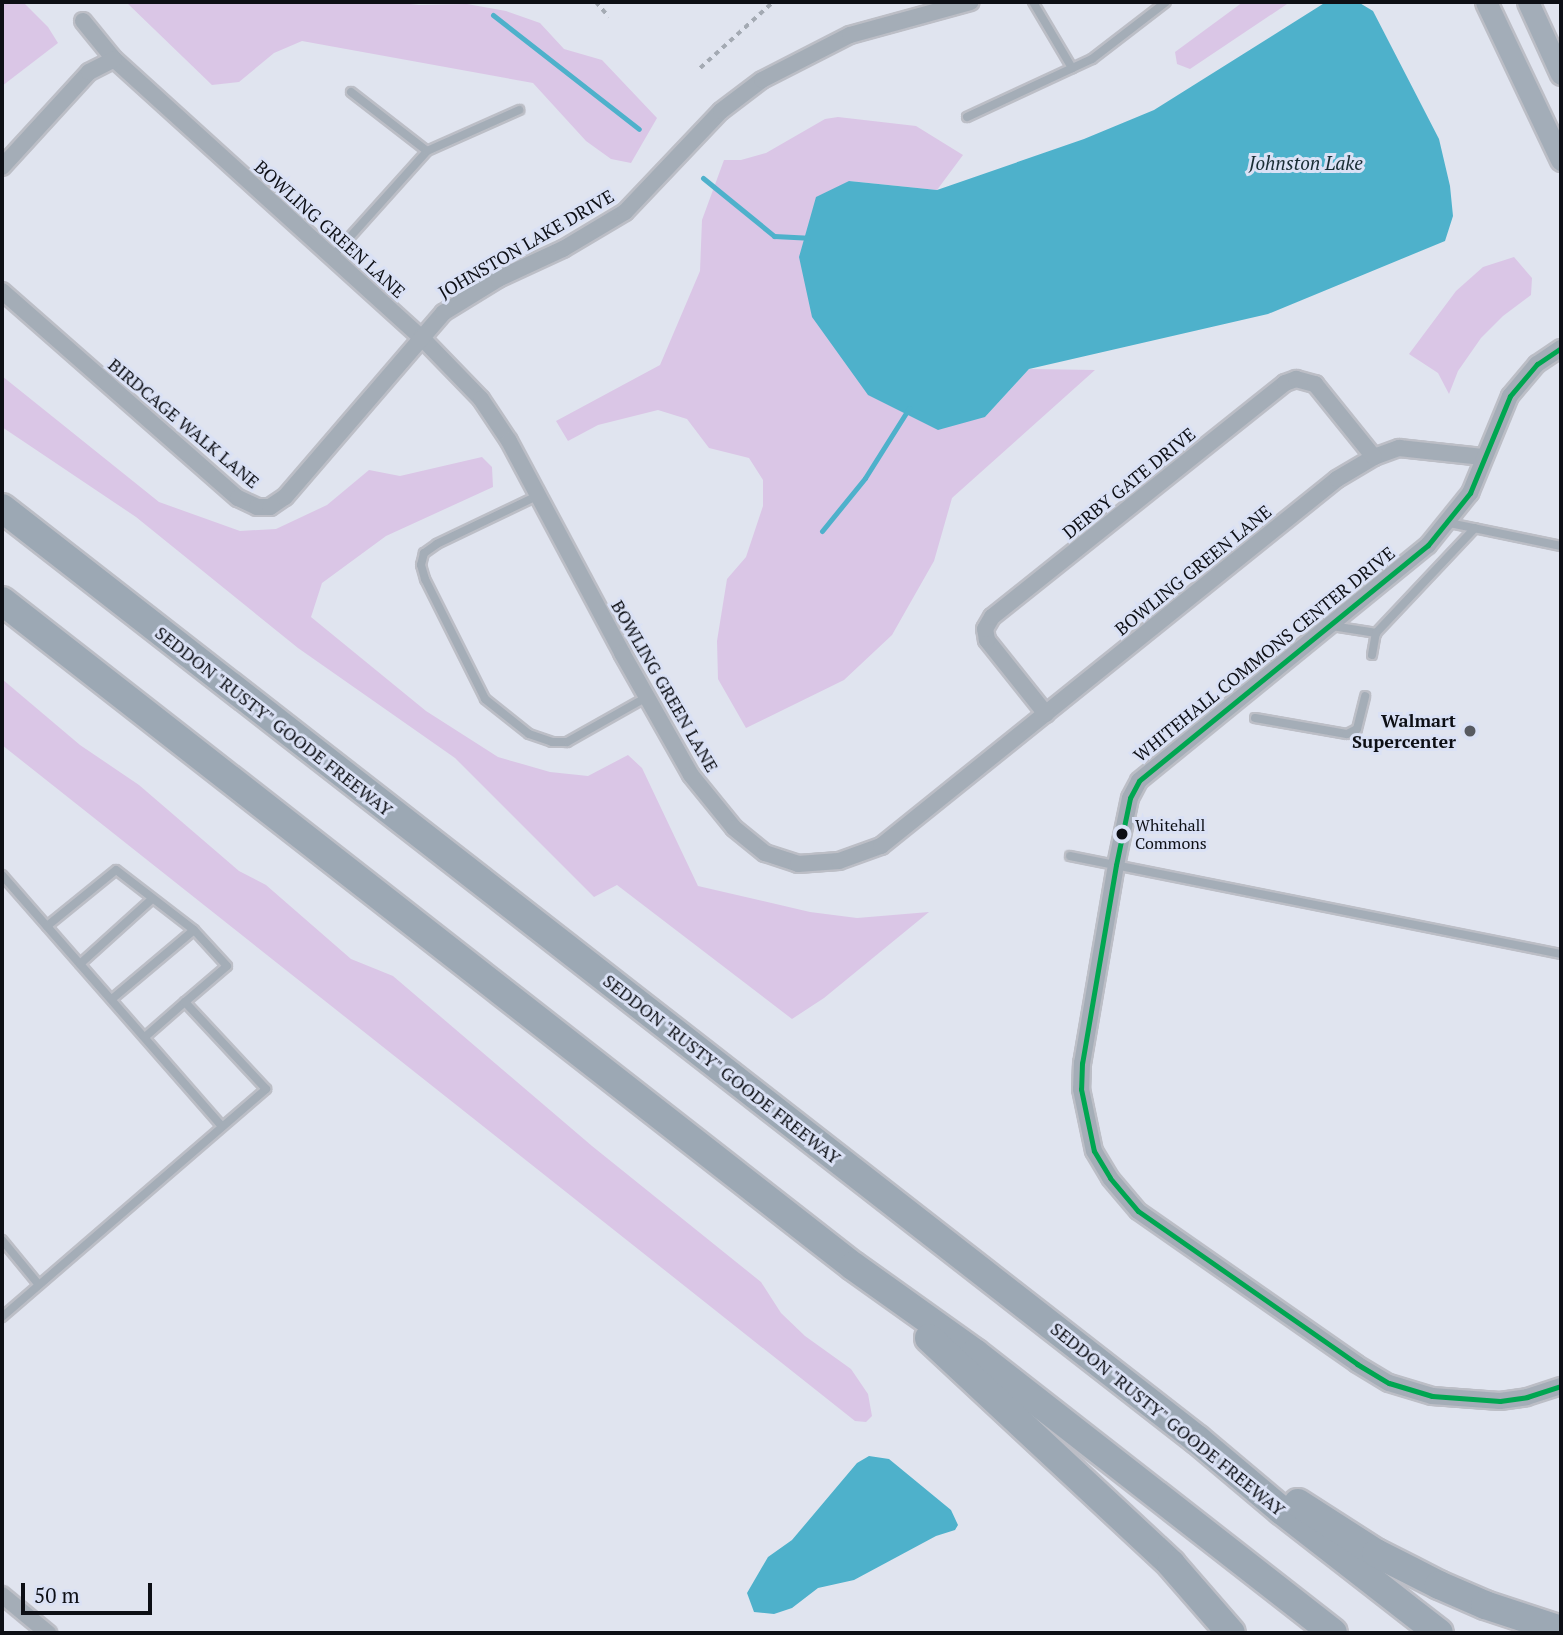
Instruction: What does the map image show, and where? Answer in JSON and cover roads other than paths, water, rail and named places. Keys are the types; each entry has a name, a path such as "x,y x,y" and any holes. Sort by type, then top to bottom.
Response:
{"highway":[{"name":"SEDDON \"RUSTY\" GOODE FREEWAY","path":"2,508 1198,1440 1281,1510 1438,1633"},
{"path":"2,601 853,1266 975,1353 1333,1633"},
{"path":"853,1266 1171,1564 1231,1633"},
{"path":"1198,1440 1376,1553 1485,1605 1561,1630"}],"main road":[{"path":"1486,2 1561,160"},
{"path":"1528,2 1561,74"}],"street":[{"name":"JOHNSTON LAKE DRIVE","path":"421,337 443,313 498,279 563,249 625,212 721,111 762,80 850,36 971,2"},
{"name":"BOWLING GREEN LANE","path":"83,21 114,59 421,337 481,399 509,440 537,496 691,775 734,828 765,853 797,864 839,861 881,846 1338,479 1374,457 1399,448 1483,457"},
{"path":"2,167 89,72 114,59"},
{"name":"BIRDCAGE WALK LANE","path":"2,292 238,498 257,507 270,507 285,497 421,337"},
{"name":"WHITEHALL COMMONS CENTER DRIVE","path":"1561,348 1537,364 1510,396 1470,493 1449,523 1428,545 1139,781 1130,798 1116,865 1082,1063 1081,1089 1094,1151 1138,1211 1388,1383 1432,1396 1500,1401 1527,1397 1561,1386"},
{"name":"DERBY GATE DRIVE","path":"1046,714 986,640 985,629 992,617 1285,383 1296,379 1315,384 1374,457"},
{"path":"2,1595 48,1633"}],"lane":[{"path":"1033,2 1072,68"},
{"path":"967,117 1092,59 1166,2"},
{"path":"351,92 427,151"},
{"path":"332,257 427,151 519,110"},
{"path":"537,496 437,544 424,553 421,565 425,579 485,699 529,734 542,740 566,742 647,697"},
{"path":"1449,523 1561,546"},
{"path":"1373,655 1376,633 1475,528"},
{"path":"1329,625 1376,633"},
{"path":"1255,718 1347,734 1357,729 1365,696"},
{"path":"1070,856 1561,954"},
{"path":"47,926 116,870 194,930 227,966 145,1037"},
{"path":"2,875 221,1125"},
{"path":"80,964 152,899"},
{"path":"111,999 194,930"},
{"path":"2,1317 266,1088 185,1002"},
{"path":"2,1240 39,1285"}],"water":[{"name":"Johnston Lake","path":"1326,2 1358,2 1373,11 1439,139 1450,186 1453,216 1445,241 1268,314 1029,369 985,417 938,430 868,395 812,317 799,257 816,197 849,181 937,190 1084,139 1154,110"},
{"path":"869,1456 889,1459 951,1510 958,1525 955,1530 936,1536 854,1580 818,1588 792,1608 774,1614 754,1612 747,1593 768,1557 792,1540 857,1463"}],"waterway":[{"path":"493,15 639,129"},
{"path":"703,178 774,236 808,238"},
{"path":"822,531 865,478 909,408"}],"place":[{"name":"Walmart Supercenter","path":"1470,731"},
{"name":"Whitehall Commons","path":"1122,834"}]}
